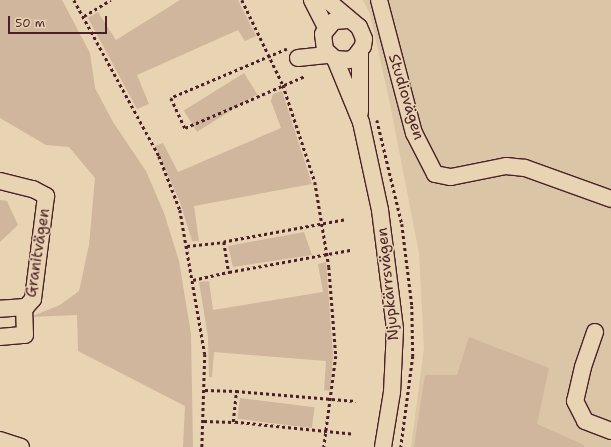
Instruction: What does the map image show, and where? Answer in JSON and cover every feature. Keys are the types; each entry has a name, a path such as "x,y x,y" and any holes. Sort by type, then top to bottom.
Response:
{"street":[{"name":"Njupkärrsvägen","path":"312,0 332,57 361,122 380,210 395,330 392,392 383,447"},
{"path":"327,0 353,23"},
{"name":"Studiovägen","path":"380,0 414,133 435,174 451,177 506,166 526,168 611,199"},
{"path":"361,49 349,60 332,57 298,58 324,34 334,21 386,26"},
{"name":"Njupkärrsvägen","path":"353,23 362,32 361,122"},
{"name":"Studiovägen","path":"361,49 386,26"},
{"name":"Granitvägen","path":"0,181 33,188 46,196 33,298 29,305 24,307 0,309"},
{"path":"0,337 25,335 24,307"},
{"path":"595,332 583,367 575,401 585,421 611,431"},
{"path":"0,440 21,447"}],"path":[{"path":"74,0 159,156 180,210 205,354 202,447"},
{"path":"84,16 111,0"},
{"path":"242,0 271,56 283,84 315,182 327,255 336,356 324,447"},
{"path":"293,46 171,98 185,128 283,84 305,76"},
{"path":"187,246 224,242 344,220"},
{"path":"224,242 229,272"},
{"path":"193,280 350,250"},
{"path":"205,390 236,391 356,401"},
{"path":"233,422 236,391"},
{"path":"204,421 233,422 351,434"}],"shaded area":[{"path":"0,0 62,0 90,53 95,88 113,122 146,171 164,213 179,261 191,334 193,447 183,447 185,406 78,351 77,315 30,317 60,305 79,291 89,245 95,178 69,147 46,145 0,118"},
{"path":"180,0 238,0 256,36 245,41 238,30 137,75 149,104 137,109 88,18 98,12 116,40"},
{"path":"363,0 611,0 611,447 411,447 424,348 419,253 389,99 370,14"},
{"path":"244,73 257,94 197,132 184,111"},
{"path":"282,91 312,184 194,206 199,241 192,241 180,202 155,146 163,143 178,172 281,128 271,101 273,94"},
{"path":"0,200 7,201 18,225 0,242"},
{"path":"304,232 312,255 233,267 228,246"},
{"path":"326,262 333,355 330,391 324,390 326,361 214,352 212,377 209,377 208,337 199,282 209,281 213,310 323,292 318,264"},
{"path":"469,337 549,368 537,424 584,445 584,447 414,447 425,375 457,375"},
{"path":"240,398 314,407 312,428 237,419"}]}
